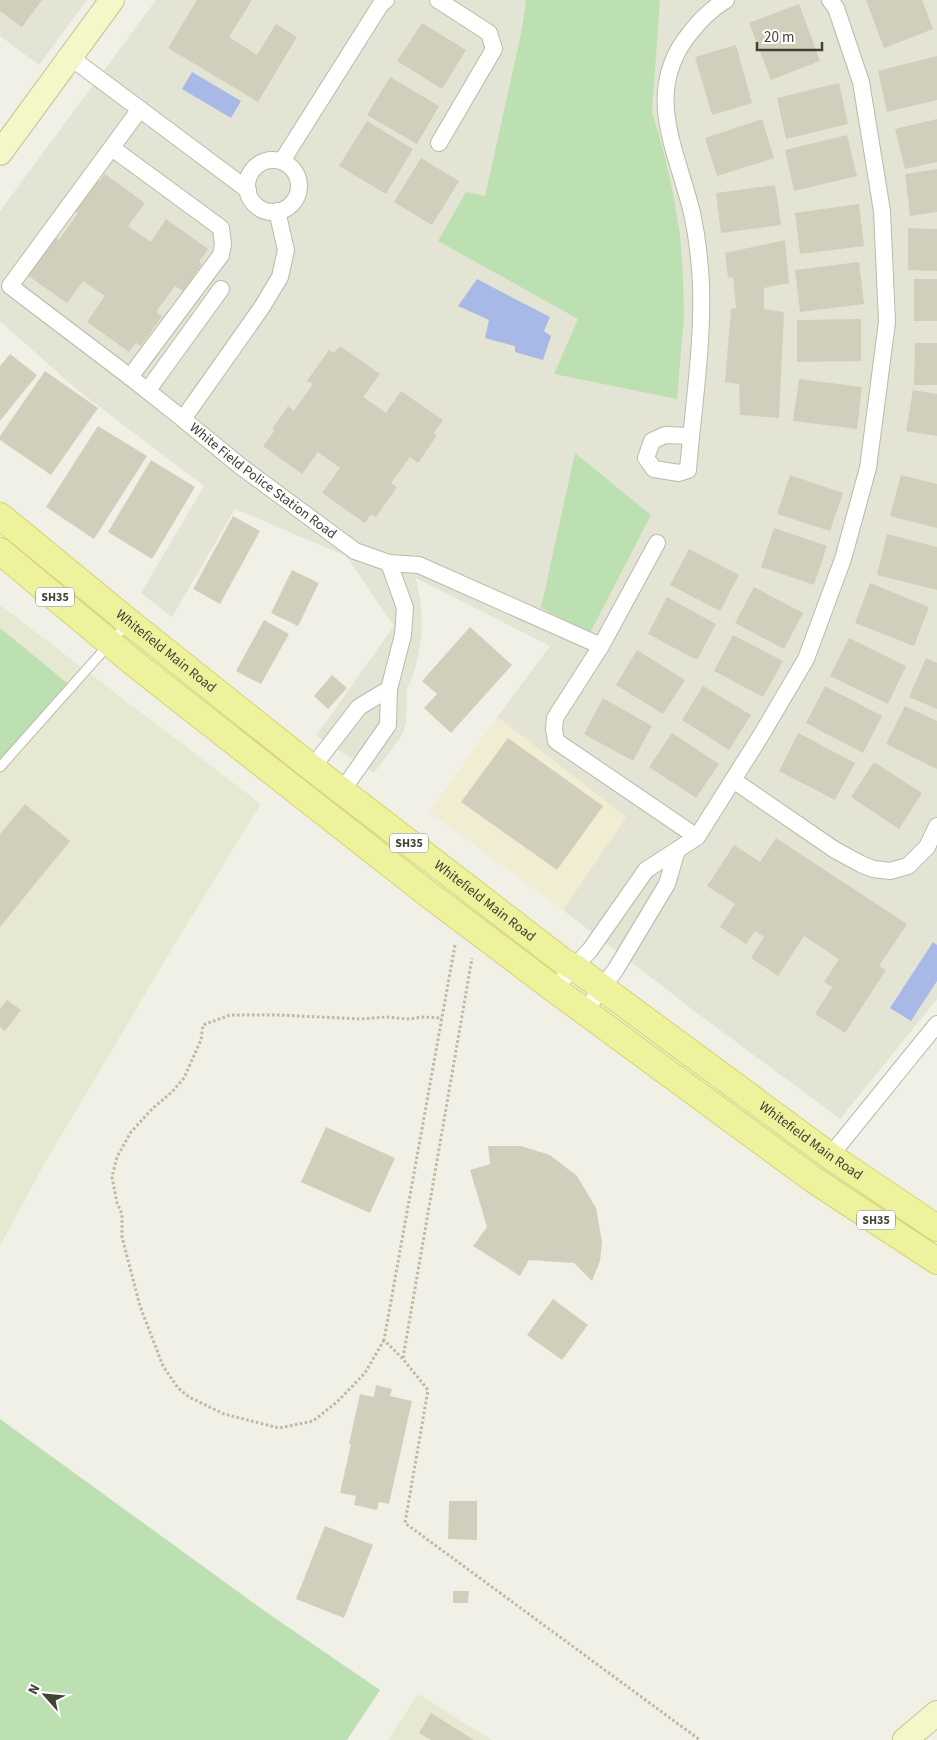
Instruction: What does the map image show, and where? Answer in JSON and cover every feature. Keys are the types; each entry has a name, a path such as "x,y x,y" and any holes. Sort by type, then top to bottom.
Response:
{"main road":[{"name":"Whitefield Main Road","path":"0,516 128,622 312,768 564,962 574,967 830,1156 937,1228"},
{"name":"Whitefield Main Road","path":"0,552 110,643 428,894 584,1012 814,1180 937,1261"}],"street":[{"path":"0,153 112,0"},
{"path":"282,161 381,4 386,0"},
{"path":"438,0 489,32 494,49 439,143"},
{"path":"691,436 700,328 701,284 692,212 676,162 667,122 666,88 674,56 684,40 702,17 726,0"},
{"path":"554,989 590,950 646,870 696,837 733,780 806,659 843,559 868,468 887,322 882,211 861,82 836,8 830,0"},
{"path":"70,57 248,190"},
{"path":"140,109 10,286 148,390 183,419"},
{"path":"112,148 221,228 223,244 221,255 130,377"},
{"path":"264,161 282,161 289,165 298,179 297,197 292,204 277,212 260,208 249,196 248,190 248,179 257,165 264,161"},
{"name":"White Field Police Station Road","path":"277,212 286,250 280,277 262,307 183,419 239,465 355,551 389,563 419,566 601,646"},
{"path":"148,390 221,289"},
{"path":"657,543 601,646 555,718 554,728 556,741 696,837"},
{"path":"342,791 388,725 389,689 403,635 405,608 389,563"},
{"path":"312,768 359,707 389,689"},
{"path":"733,780 835,850 873,869 890,871 908,866 927,847 937,826"},
{"path":"584,1012 616,969 667,884 676,850"},
{"path":"830,1156 937,1024"},
{"path":"905,1740 937,1713"}],"lane":[{"path":"0,767 128,622"}],"path":[{"path":"442,1018 424,1017 407,1019 386,1017 360,1019 279,1015 230,1015 203,1025 201,1040 184,1078 131,1132 117,1157 112,1177 117,1203 122,1214 122,1237 140,1306 163,1366 178,1388 189,1397 224,1414 280,1428 313,1421 337,1402 365,1373 384,1340 442,1018 469,925"},
{"path":"403,1359 473,950 469,925"},
{"path":"384,1340 403,1359 428,1390 405,1524 700,1740"}],"shaded area":[{"path":"0,0 87,0 39,65 0,36"},
{"path":"156,0 937,0 937,999 840,1119 697,1013 563,910 626,817 497,717 550,646 416,578 422,624 416,665 407,689 406,723 401,737 374,773 316,736 394,626 346,556 235,509 172,617 141,593 204,486 76,389 0,321 0,211"},
{"path":"0,605 261,804 176,942 42,1168 0,1246"},
{"path":"497,717 626,817 563,910 429,812"},
{"path":"418,1694 492,1740 388,1740"}],"green space":[{"path":"526,0 660,0 652,112 664,153 680,235 684,317 677,399 554,374 578,319 438,241 466,192 485,196 522,29"},
{"path":"575,453 651,515 590,633 541,608"},
{"path":"0,628 72,687 0,771"},
{"path":"0,1419 266,1612 380,1690 347,1740 0,1740"}],"water":[{"path":"192,72 241,101 231,118 182,89"},
{"path":"477,279 550,317 544,331 551,336 543,360 515,352 515,346 485,338 489,320 458,306"},
{"path":"933,942 937,945 937,981 911,1021 890,1008"}],"building":[{"path":"0,0 42,0 22,27 0,11"},
{"path":"197,0 252,0 229,37 257,55 276,24 297,37 258,102 168,48"},
{"path":"866,0 922,0 933,29 884,48"},
{"path":"799,4 820,61 771,80 749,23"},
{"path":"422,23 466,50 442,89 397,61"},
{"path":"736,45 752,103 712,115 695,57"},
{"path":"937,56 937,100 887,112 878,71"},
{"path":"390,77 439,106 417,144 367,115"},
{"path":"839,83 848,124 786,139 777,98"},
{"path":"762,119 774,158 717,176 705,138"},
{"path":"937,119 937,162 905,169 895,129"},
{"path":"367,121 413,149 386,194 339,166"},
{"path":"847,135 857,176 794,191 785,150"},
{"path":"421,158 459,181 432,225 394,202"},
{"path":"937,169 937,212 910,216 905,174"},
{"path":"105,174 145,203 128,226 151,242 166,219 208,249 199,262 202,264 183,291 175,286 156,312 162,316 141,346 136,343 129,352 87,322 105,296 83,281 67,303 27,275 53,235 59,240 78,213 72,209 94,179 99,182"},
{"path":"775,185 781,225 721,233 716,193"},
{"path":"859,204 864,246 800,254 795,213"},
{"path":"908,228 937,229 937,271 908,270"},
{"path":"785,240 789,283 764,288 764,309 784,312 779,418 740,415 739,384 725,382 731,309 736,308 733,278 728,277 725,253"},
{"path":"859,262 864,304 800,312 795,270"},
{"path":"914,279 937,279 937,321 914,321"},
{"path":"861,319 861,361 797,362 797,320"},
{"path":"915,343 937,343 937,385 914,385"},
{"path":"340,346 380,374 363,397 386,413 401,391 443,420 434,433 437,435 418,463 410,457 391,483 397,487 376,517 371,514 365,523 322,493 340,468 318,452 302,474 263,446 275,430 272,429 288,406 294,411 313,384 307,381 329,350 334,353"},
{"path":"10,354 37,375 0,421 0,366"},
{"path":"45,371 98,408 51,475 0,440 0,436"},
{"path":"799,379 862,387 857,429 793,421"},
{"path":"913,390 937,394 937,436 906,431"},
{"path":"98,426 147,456 94,539 46,507"},
{"path":"151,460 195,487 152,559 108,532"},
{"path":"790,475 843,493 830,531 777,514"},
{"path":"901,475 937,484 937,528 890,516"},
{"path":"233,516 260,531 220,604 193,589"},
{"path":"774,528 827,546 814,585 761,567"},
{"path":"887,534 937,547 937,590 877,575"},
{"path":"689,549 739,575 720,611 670,585"},
{"path":"292,570 319,583 298,626 271,613"},
{"path":"870,583 929,607 914,646 855,623"},
{"path":"754,587 803,613 784,649 735,623"},
{"path":"667,597 716,624 697,660 648,634"},
{"path":"264,620 289,634 261,684 236,671"},
{"path":"470,627 512,665 451,733 424,708 437,694 422,681"},
{"path":"733,635 783,661 763,697 714,671"},
{"path":"849,638 906,666 888,704 830,676"},
{"path":"637,650 685,680 663,714 616,685"},
{"path":"926,658 937,663 937,709 909,697"},
{"path":"332,675 347,688 328,709 314,696"},
{"path":"703,686 751,715 729,750 682,720"},
{"path":"825,686 882,716 863,753 806,723"},
{"path":"603,698 652,726 633,761 584,734"},
{"path":"905,706 937,721 937,769 886,744"},
{"path":"672,733 719,764 696,798 649,767"},
{"path":"798,733 855,763 835,800 779,771"},
{"path":"508,738 603,806 557,870 461,802"},
{"path":"874,762 922,793 899,829 851,797"},
{"path":"25,804 70,841 0,927 0,834"},
{"path":"776,838 907,924 879,966 886,970 845,1033 815,1014 832,987 824,982 839,959 804,936 778,976 751,958 764,937 755,931 746,944 720,927 735,904 707,886 734,845 760,862"},
{"path":"7,1000 21,1010 5,1031 0,1027 0,1009"},
{"path":"326,1127 395,1158 370,1213 301,1182"},
{"path":"488,1146 521,1146 550,1155 577,1176 596,1208 602,1242 600,1261 592,1281 574,1263 529,1260 520,1276 473,1246 487,1227 470,1170 490,1164"},
{"path":"553,1299 588,1325 562,1360 527,1335"},
{"path":"376,1385 392,1389 390,1396 412,1401 389,1504 379,1502 377,1510 354,1505 356,1496 340,1493 360,1394 374,1397"},
{"path":"449,1501 477,1501 477,1540 448,1539"},
{"path":"325,1526 373,1545 344,1618 296,1599"},
{"path":"453,1591 469,1591 468,1603 453,1603"},
{"path":"431,1713 474,1740 431,1740 419,1733"}]}
